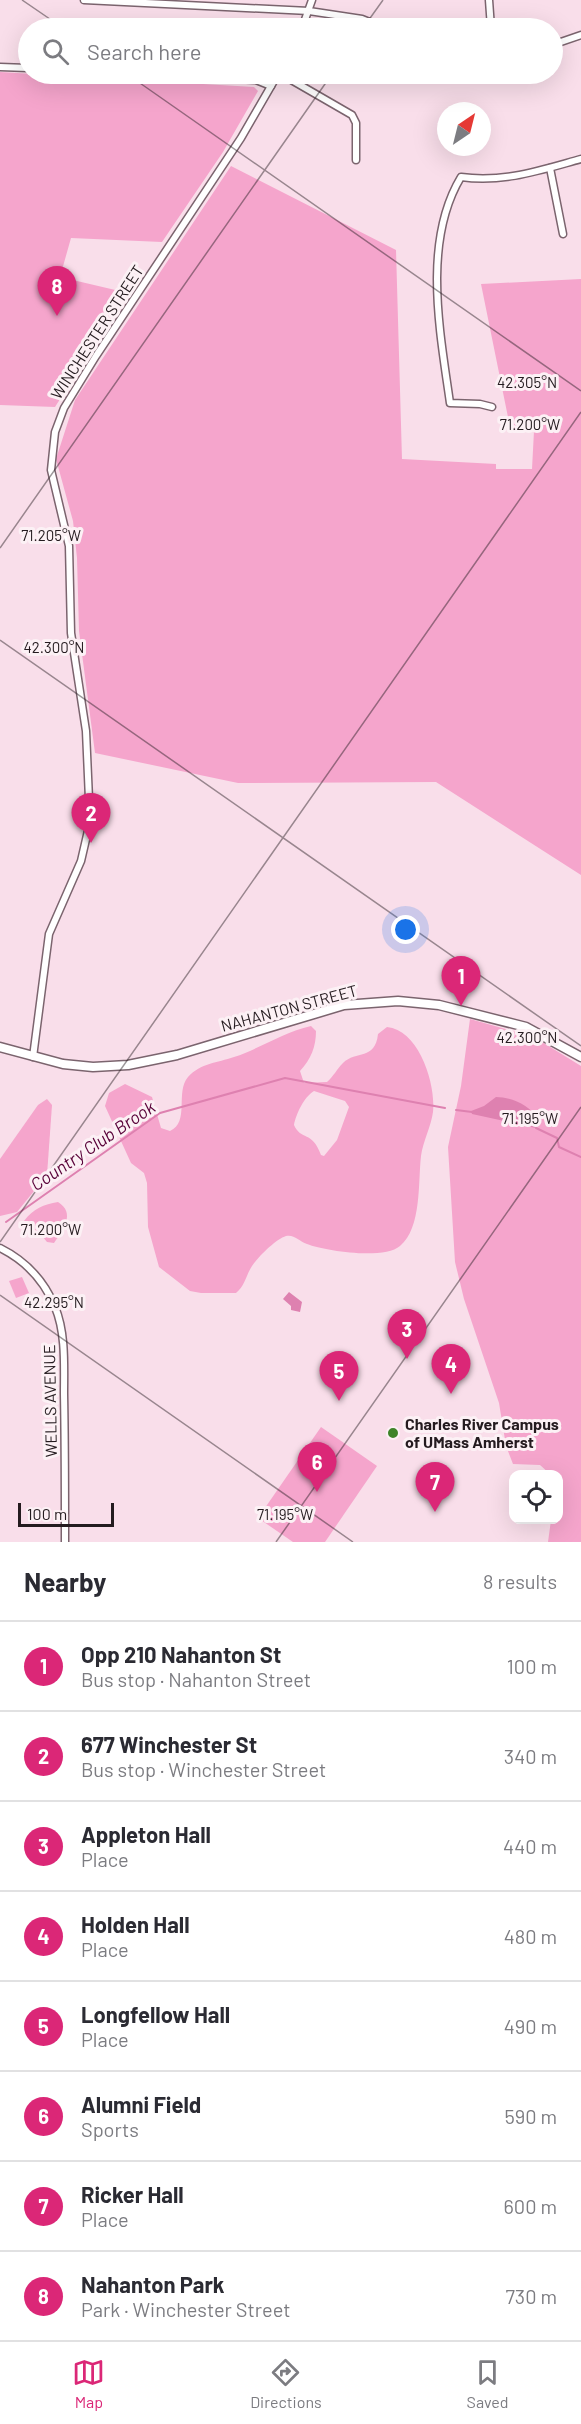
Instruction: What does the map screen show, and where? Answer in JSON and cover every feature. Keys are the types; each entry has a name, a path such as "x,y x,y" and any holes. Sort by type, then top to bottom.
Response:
{"main road":[{"name":"NAHANTON STREET","path":"0,1047 32,1058 86,1066 140,1063 177,1055 344,1005 392,1000 439,1005 526,1026 581,1057"}],"street":[{"path":"84,0 309,11 350,18"},
{"path":"306,18 312,0"},
{"path":"489,0 490,18"},
{"path":"563,41 581,35"},
{"path":"0,67 18,68"},
{"path":"266,84 271,86"},
{"path":"297,84 352,115 356,122 356,160"},
{"name":"WINCHESTER STREET","path":"32,1058 49,934 81,861 90,822 86,731 71,633 69,546 51,470 55,432 64,408 96,356 241,138 271,86"},
{"path":"492,407 480,404 450,403 436,293 438,257 453,192 461,177 500,179 581,159"},
{"path":"550,168 563,234"},
{"name":"WELLS AVENUE","path":"0,1248 32,1270 46,1287 56,1309 61,1329 64,1366 65,1542"}],"shaded area":[{"path":"0,72 18,73 18,84 203,84 254,87 258,91 223,152 162,242 71,238 60,277 128,293 55,407 0,405"},
{"path":"231,166 396,250 402,459 496,464 496,469 532,469 534,431 510,427 481,284 581,279 581,875 436,782 238,783 95,753 79,631 77,558 73,521 56,459 75,400"},
{"path":"470,1019 534,1037 581,1066 581,1542 548,1542 550,1524 563,1524 563,1470 546,1470 540,1465 513,1464 506,1446 499,1403 464,1299 455,1262 448,1147 461,1086"},
{"path":"311,1026 316,1031 312,1052 300,1071 304,1083 327,1082 348,1059 369,1052 378,1034 387,1027 398,1030 408,1038 423,1060 432,1087 433,1112 421,1156 418,1204 412,1228 400,1246 381,1253 354,1253 327,1249 307,1244 292,1236 286,1236 272,1244 258,1258 236,1293 190,1291 159,1267 148,1227 147,1183 144,1173 131,1163 105,1106 109,1093 125,1084 152,1097 161,1128 170,1131 179,1121 184,1083 193,1072","holes":["314,1091 345,1101 349,1107 337,1140 324,1156 321,1155 314,1142 300,1133 294,1125 299,1111 304,1101"]},
{"path":"496,1097 508,1098 525,1106 538,1119 536,1128 472,1114 471,1111 484,1106"},
{"path":"47,1099 52,1105 47,1175 17,1212 0,1216 0,1159 38,1105"},
{"path":"58,1202 66,1211 66,1222 54,1243 47,1242 24,1221 39,1208"},
{"path":"22,1277 29,1293 16,1298 9,1281"},
{"path":"289,1292 302,1302 300,1312 291,1310 291,1306 283,1299"},
{"path":"321,1427 377,1466 325,1542 293,1542 258,1518"}],"waterway":[{"name":"Country Club Brook","path":"6,1222 160,1113 285,1078 445,1108"},
{"name":"Country Club Brook","path":"456,1110 472,1112"},
{"name":"Country Club Brook","path":"536,1128 557,1138 559,1147 581,1157"}],"place":[{"name":"Nahanton Park","path":"57,316"},
{"name":"677 Winchester St","path":"91,843"},
{"name":"Opp 210 Nahanton St","path":"461,1006"},
{"name":"Appleton Hall","path":"407,1359"},
{"name":"Holden Hall","path":"451,1394"},
{"name":"Longfellow Hall","path":"339,1401"},
{"name":"Charles River Campus of UMass Amherst","path":"393,1433"},
{"name":"Alumni Field","path":"317,1492"},
{"name":"Ricker Hall","path":"435,1512"}]}
